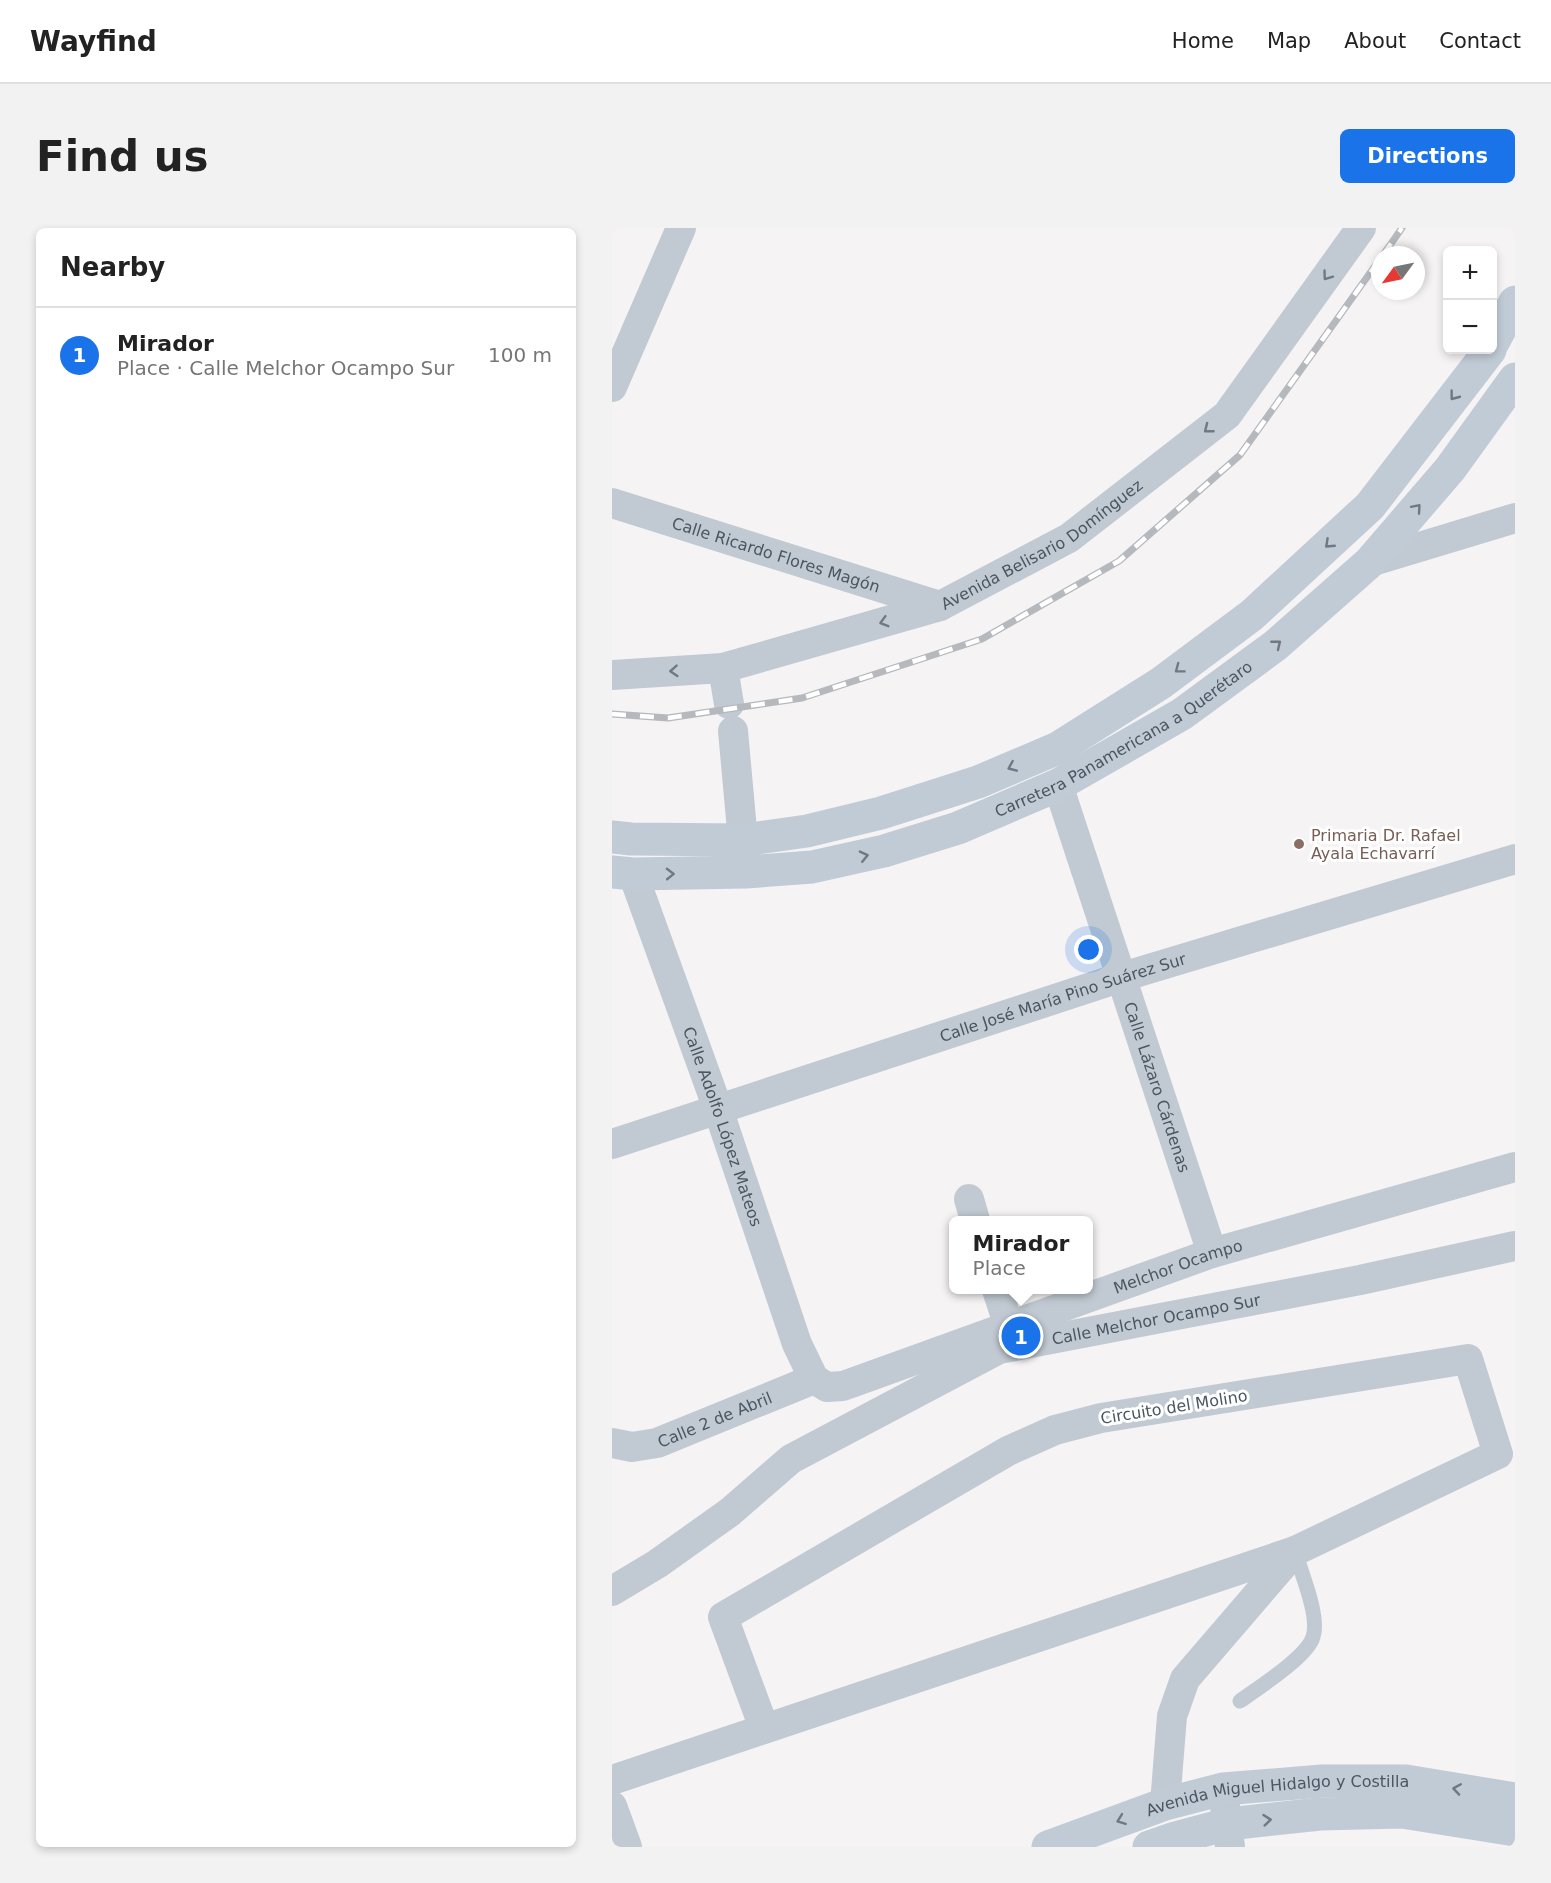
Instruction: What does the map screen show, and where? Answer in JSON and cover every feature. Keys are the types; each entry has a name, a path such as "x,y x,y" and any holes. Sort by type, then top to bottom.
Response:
{"main road":[{"path":"1497,335 1515,302"},
{"name":"Carretera Panamericana a Querétaro","path":"623,873 745,856 807,831 881,813 978,782 1059,748 1161,683 1252,615 1370,506 1487,354"},
{"name":"Carretera Panamericana a Querétaro","path":"612,837 812,867 884,851 958,828 1059,785 1182,714 1276,645 1370,562 1450,469 1515,379"},
{"name":"Avenida Miguel Hidalgo y Costilla","path":"1048,1847 1165,1804 1223,1789 1322,1781 1406,1781 1515,1798"},
{"name":"Avenida Miguel Hidalgo y Costilla","path":"1149,1847 1172,1839 1229,1836 1320,1814 1402,1812 1515,1830"}],"street":[{"path":"612,387 681,228"},
{"name":"Avenida Belisario Domínguez","path":"612,675 723,668 940,606 1069,538 1227,414 1361,228"},
{"name":"Calle Ricardo Flores Magón","path":"612,503 940,606"},
{"path":"1370,562 1515,518"},
{"path":"723,668 731,718 745,856"},
{"name":"Calle Lázaro Cárdenas","path":"1059,785 1212,1253"},
{"name":"Calle José María Pino Suárez Sur","path":"612,1144 1122,977 1515,859"},
{"name":"Calle Adolfo López Mateos","path":"623,873 718,1109 796,1344 814,1379"},
{"name":"Melchor Ocampo","path":"814,1379 827,1387 843,1386 1212,1253 1515,1167"},
{"name":"Calle Melchor Ocampo Sur","path":"612,1591 657,1564 730,1512 791,1460 999,1349 1360,1280 1515,1246"},
{"path":"999,1294 1009,1326"},
{"name":"Circuito del Molino","path":"612,1780 1295,1551 1498,1454 1468,1359 1101,1418 1055,1430 1008,1451 723,1617 764,1728"},
{"name":"Calle 2 de Abril","path":"612,1443 632,1447 657,1443 814,1379"},
{"name":"Circuito del Molino","path":"1165,1804 1172,1716 1185,1679 1295,1551"},
{"path":"1223,1789 1229,1836"},
{"path":"612,1806 627,1847"}],"lane":[{"path":"1240,1701 1306,1651 1314,1636 1314,1616 1295,1551"}],"railway":[{"path":"1389,246 1402,228"},
{"path":"612,714 668,718 802,698 982,639 1119,561 1240,455 1371,272"}],"place":[{"name":"Primaria Dr. Rafael Ayala Echavarrí","path":"1299,844"},
{"name":"Mirador","path":"1021,1336"}]}
